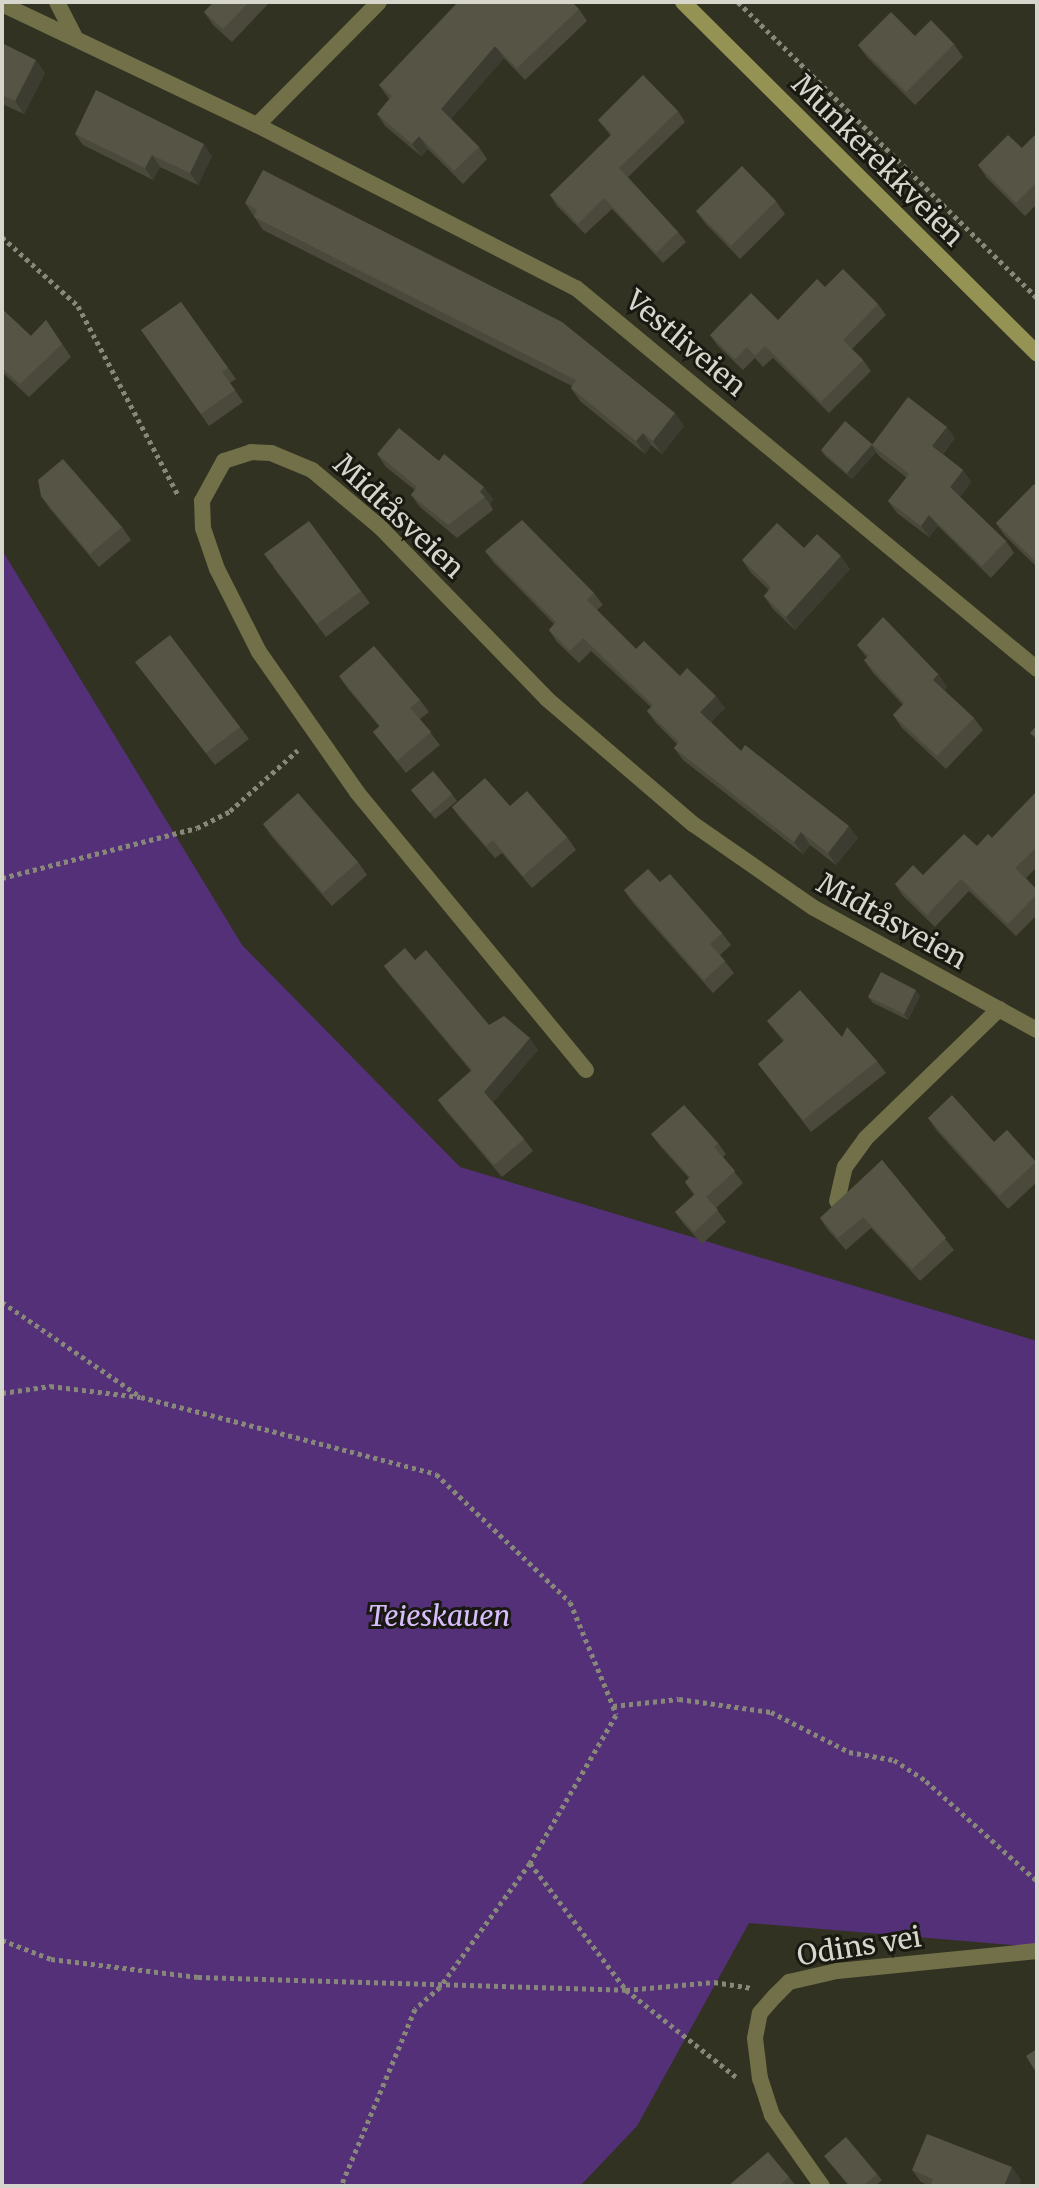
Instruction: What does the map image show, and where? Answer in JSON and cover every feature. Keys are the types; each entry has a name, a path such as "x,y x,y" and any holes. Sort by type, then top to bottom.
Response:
{"main road":[{"name":"Munkerekkveien","path":"683,2 1037,354"}],"street":[{"path":"57,2 74,35"},
{"path":"257,125 379,2"},
{"name":"Vestliveien","path":"2,4 74,35 520,257 608,310 1037,669"},
{"name":"Midtåsveien","path":"586,1070 314,736 259,652 217,569 203,528 202,501 224,461 251,452 271,453 312,470 380,527 547,699 693,824 814,908 1037,1030"},
{"path":"837,1201 845,1167 865,1139 999,1009"},
{"name":"Odins vei","path":"822,2186 798,2157 767,2102 755,2038 760,2013 775,1996 789,1982 837,1971 1037,1951"}],"path":[{"path":"738,2 1037,298"},
{"path":"2,237 78,306 162,470 203,528"},
{"path":"2,878 197,828 230,811 314,736"},
{"path":"2,1302 141,1397"},
{"path":"2,1393 50,1386 141,1397 436,1474 570,1602 616,1715 530,1863 440,1987 415,2009 341,2186"},
{"path":"613,1706 679,1699 771,1712 849,1752 894,1760 926,1781 1037,1881"},
{"path":"530,1863 626,1990 767,2102"},
{"path":"2,1940 51,1959 198,1977 440,1987 485,1982 626,1990 714,1982 775,1996"}],"green space":[{"name":"Teieskauen","path":"2,550 242,945 460,1167 1037,1341 1037,1947 749,1923 637,2126 580,2186 2,2186"}],"building":[{"path":"214,2 249,2 223,29 204,12"},
{"path":"458,2 572,2 579,9 517,68 495,46 441,109 479,147 454,171 419,136 412,144 377,114 392,96 379,85"},
{"path":"891,12 915,36 931,20 954,44 906,92 858,45"},
{"path":"2,43 36,60 15,101 2,95"},
{"path":"643,75 678,111 619,168 678,232 656,253 604,198 578,224 550,195 612,134 598,120"},
{"path":"96,90 204,144 190,173 152,155 145,168 75,134"},
{"path":"1037,133 1037,182 1016,203 978,165 1008,135 1022,148"},
{"path":"742,166 776,201 731,246 696,211"},
{"path":"263,170 562,322 675,413 653,441 643,433 636,441 571,388 576,380 254,217 257,210 245,203"},
{"path":"843,269 878,304 843,340 863,360 821,402 765,346 755,356 747,347 735,359 710,335 751,293 778,320 817,279 825,287"},
{"path":"181,302 228,368 222,372 235,390 201,414 141,330"},
{"path":"2,309 31,336 46,320 62,344 20,384 2,368"},
{"path":"908,397 947,427 932,446 963,470 950,487 1006,541 982,566 929,515 921,526 888,501 909,474 872,445"},
{"path":"845,421 872,444 847,473 821,450"},
{"path":"399,428 439,461 444,454 484,487 480,492 485,497 448,525 411,495 417,487 377,454"},
{"path":"63,459 122,527 90,554 41,496 38,480"},
{"path":"1034,484 1037,487 1037,563 996,523"},
{"path":"522,520 594,593 587,600 636,649 644,641 680,676 687,668 716,696 700,712 741,751 745,745 849,826 828,853 801,832 794,842 674,748 679,742 647,711 653,705 583,638 570,651 549,630 556,622 485,551"},
{"path":"309,521 361,591 317,624 264,554"},
{"path":"777,523 804,548 817,534 841,556 786,617 764,596 771,587 742,560"},
{"path":"883,617 938,674 933,680 974,718 937,756 893,715 904,703 864,660 869,656 857,645"},
{"path":"170,635 240,727 206,753 135,662"},
{"path":"374,646 420,700 410,708 431,732 397,761 373,732 380,726 339,676"},
{"path":"1037,725 1037,739 1030,733"},
{"path":"433,771 452,794 430,813 411,790"},
{"path":"485,778 510,806 527,791 567,837 523,876 493,840 486,846 452,807"},
{"path":"1037,791 1037,847 1015,868 1037,890 1037,894 1008,924 961,879 927,915 895,884 913,865 923,875 964,834 977,846 988,834 992,838"},
{"path":"298,793 358,862 323,893 263,824"},
{"path":"648,869 660,882 670,874 722,933 710,944 725,961 704,980 624,890"},
{"path":"405,948 415,960 426,950 489,1025 504,1016 530,1038 484,1092 524,1139 494,1165 438,1100 472,1070 384,966"},
{"path":"881,972 916,990 904,1014 868,997"},
{"path":"800,990 842,1037 847,1027 877,1061 803,1120 758,1064 785,1040 767,1021"},
{"path":"952,1095 994,1142 1007,1130 1036,1162 999,1196 928,1118"},
{"path":"684,1105 718,1143 714,1147 735,1171 706,1197 718,1210 694,1232 675,1212 695,1194 685,1182 690,1177 651,1134"},
{"path":"882,1160 946,1238 912,1269 863,1217 838,1238 820,1218"},
{"path":"1037,2049 1037,2074 1026,2056"},
{"path":"927,2134 1012,2167 1004,2186 930,2186 933,2179 912,2170"},
{"path":"846,2137 877,2174 863,2186 850,2186 824,2156"},
{"path":"768,2152 789,2177 779,2186 728,2186"}]}
